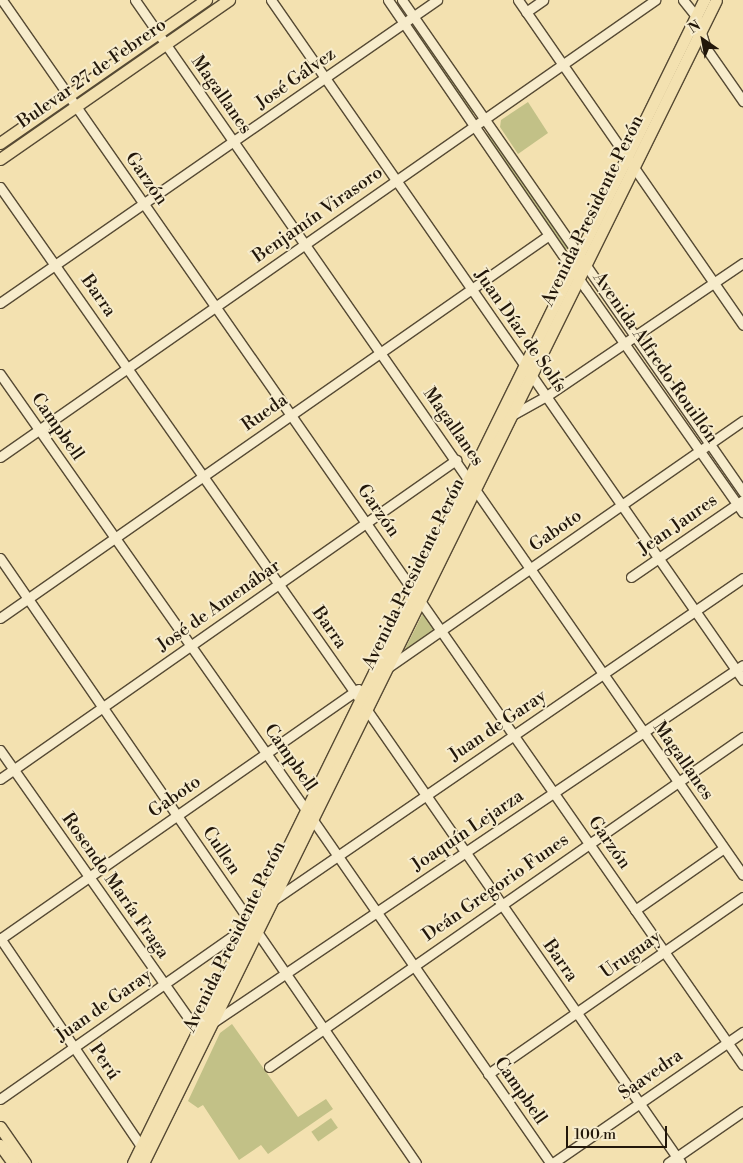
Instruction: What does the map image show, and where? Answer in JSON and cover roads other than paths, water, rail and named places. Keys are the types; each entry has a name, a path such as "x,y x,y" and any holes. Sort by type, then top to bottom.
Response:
{"main road":[{"name":"Bulevar 27 de Febrero","path":"0,143 206,0"},
{"name":"Bulevar 27 de Febrero","path":"0,159 229,0"},
{"name":"Avenida Presidente Perón","path":"201,1036 212,1023 254,928 272,901 360,700 417,595 528,372 630,163 704,0"},
{"name":"Avenida Presidente Perón","path":"630,163 716,0"},
{"name":"Avenida Presidente Perón","path":"473,483 512,415 528,372"},
{"name":"Avenida Presidente Perón","path":"360,700 387,668 417,595"},
{"name":"Avenida Presidente Perón","path":"133,1163 144,1155 309,815"},
{"path":"1,1132 26,1163"},
{"path":"0,1145 13,1163"}],"street":[{"name":"Garzón","path":"2,0 743,1066"},
{"name":"Magallanes","path":"135,0 473,483 530,569 743,875"},
{"name":"Juan Díaz de Solís","path":"271,0 621,506 695,611 740,668 743,680"},
{"name":"Avenida Alfredo Rouillón","path":"388,0 700,451 740,502 743,512"},
{"name":"Avenida Alfredo Rouillón","path":"402,0 743,492"},
{"name":"José Gálvez","path":"0,303 437,0"},
{"path":"518,0 743,325"},
{"path":"526,12 543,0"},
{"name":"Benjamín Virasoro","path":"0,457 655,0"},
{"path":"684,0 696,16 706,48 743,101"},
{"name":"Barra","path":"0,187 204,476 679,1160"},
{"name":"Rueda","path":"0,618 550,235"},
{"path":"512,415 545,397 743,263"},
{"name":"Campbell","path":"0,374 551,1163"},
{"name":"Gaboto","path":"387,668 743,421"},
{"name":"José de Amenábar","path":"0,779 456,460"},
{"name":"Jean Jaures","path":"631,577 740,502"},
{"name":"Cullen","path":"0,558 416,1163"},
{"name":"Juan de Garay","path":"272,901 743,578"},
{"name":"Joaquín Lejarza","path":"212,1023 740,668"},
{"name":"Gaboto","path":"0,939 266,753 360,700"},
{"name":"Deán Gregorio Funes","path":"269,1067 743,737"},
{"name":"Rosendo María Fraga","path":"0,750 201,1036"},
{"path":"635,910 724,848"},
{"name":"Uruguay","path":"488,1074 743,897"},
{"name":"Juan de Garay","path":"0,1099 164,984 254,928"},
{"name":"Perú","path":"0,939 74,1047 144,1155"},
{"name":"Saavedra","path":"551,1163 743,1032"},
{"path":"668,1163 679,1160 743,1111"}]}
